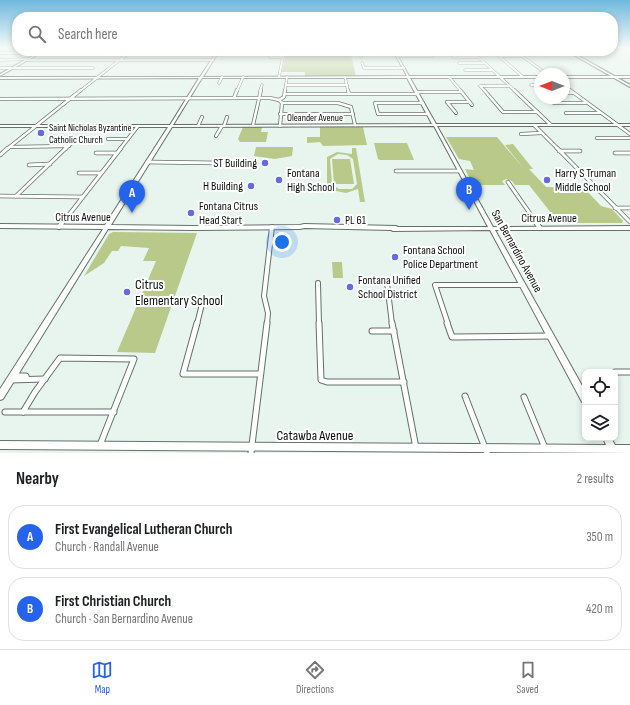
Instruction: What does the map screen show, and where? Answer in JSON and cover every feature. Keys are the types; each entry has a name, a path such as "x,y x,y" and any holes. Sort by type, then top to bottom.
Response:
{"main road":[{"path":"599,68 630,86"}],"street":[{"path":"0,76 12,68"},
{"path":"0,155 108,68"},
{"path":"0,396 208,68"},
{"path":"279,77 281,68"},
{"name":"San Bernardino Avenue","path":"404,68 582,393"},
{"path":"513,68 524,77"},
{"path":"465,70 492,70 551,125"},
{"path":"0,76 534,77"},
{"path":"219,83 222,77"},
{"path":"234,98 243,77"},
{"path":"0,99 258,98 279,100 284,98 287,77"},
{"path":"345,77 349,94"},
{"path":"449,77 472,105"},
{"path":"570,77 630,77"},
{"path":"253,126 262,85"},
{"path":"286,85 347,85"},
{"path":"509,86 480,86 503,112 537,112"},
{"path":"369,88 371,94"},
{"path":"570,90 630,134"},
{"path":"285,94 460,92"},
{"path":"570,93 574,93"},
{"path":"279,100 282,103 338,103 347,105 351,107 355,125"},
{"path":"456,113 447,102 469,102"},
{"path":"280,126 282,103"},
{"path":"423,103 375,103 378,114 428,114"},
{"path":"570,103 587,103"},
{"path":"566,113 601,113"},
{"path":"280,114 353,114"},
{"path":"198,126 202,117"},
{"path":"216,136 227,117"},
{"path":"534,125 630,222"},
{"name":"Oleander Avenue","path":"0,126 630,125"},
{"path":"59,227 138,126"},
{"path":"521,134 541,133"},
{"path":"597,138 630,138"},
{"path":"108,139 128,139"},
{"path":"16,196 75,140"},
{"path":"10,147 70,146"},
{"path":"559,151 580,151"},
{"path":"96,153 116,153"},
{"path":"615,153 630,153"},
{"path":"147,162 219,163"},
{"path":"29,165 50,164"},
{"path":"396,171 460,171"},
{"path":"79,173 101,173"},
{"path":"508,182 540,228"},
{"path":"0,196 82,197"},
{"path":"615,208 630,208"},
{"name":"Citrus Avenue","path":"0,226 300,227 304,229 630,228"},
{"path":"251,450 268,314 264,296 272,227"},
{"path":"318,283 321,380 327,382 404,382"},
{"path":"388,283 390,310 416,449"},
{"path":"522,285 435,285 452,337 551,336"},
{"path":"202,304 183,374 260,374"},
{"path":"372,331 394,331"},
{"path":"24,412 60,358 134,359 100,446"},
{"path":"618,372 630,372"},
{"path":"11,378 45,379"},
{"path":"465,396 486,451"},
{"path":"524,397 546,449"},
{"path":"5,412 114,412"},
{"path":"609,441 614,451"},
{"name":"Catawba Avenue","path":"0,445 318,451 416,449 486,451 546,449 614,451 630,449"}],"green space":[{"path":"283,68 354,68 356,76 305,76 305,72 282,72"},
{"path":"243,127 262,127 261,132 268,132 266,142 240,142 238,139"},
{"path":"320,127 363,127 367,145 323,146 320,142 307,143 307,137 320,137"},
{"name":"Harry S Truman Middle School","path":"446,137 497,137 524,169 505,145 513,144 533,169 529,169 546,187 584,188 601,206 612,209 623,221 622,223 559,223 529,185 515,185 512,181 506,179 502,181 505,185 473,185 465,169 474,170 470,161 459,159"},
{"path":"374,143 407,143 414,160 380,160 378,159"},
{"path":"256,147 293,147 292,156 275,159 254,156"},
{"path":"352,148 356,148 365,202 360,202 358,189 346,193 336,191 327,183 327,157 337,152 352,154","holes":["338,154 347,155 353,159 357,184 352,189 339,189 332,184 330,159"]},
{"path":"332,159 350,159 354,184 334,184"},
{"path":"113,232 197,233 155,353 117,352 156,261 143,261 149,248 121,246 118,251 112,251 104,263 84,276 109,234"},
{"path":"332,262 342,262 343,278 333,278"}],"place":[{"name":"Saint Nicholas Byzantine Catholic Church","path":"41,133"},
{"name":"ST Building","path":"265,163"},
{"name":"Fontana High School","path":"279,180"},
{"name":"Harry S Truman Middle School","path":"547,180"},
{"name":"H Building","path":"251,186"},
{"name":"First Christian Church","path":"469,210"},
{"name":"First Evangelical Lutheran Church","path":"132,213"},
{"name":"Fontana Citrus Head Start","path":"191,213"},
{"name":"PL 61","path":"337,220"},
{"name":"Fontana School Police Department","path":"395,257"},
{"name":"Fontana Unified School District","path":"350,287"},
{"name":"Citrus Elementary School","path":"127,292"}]}
